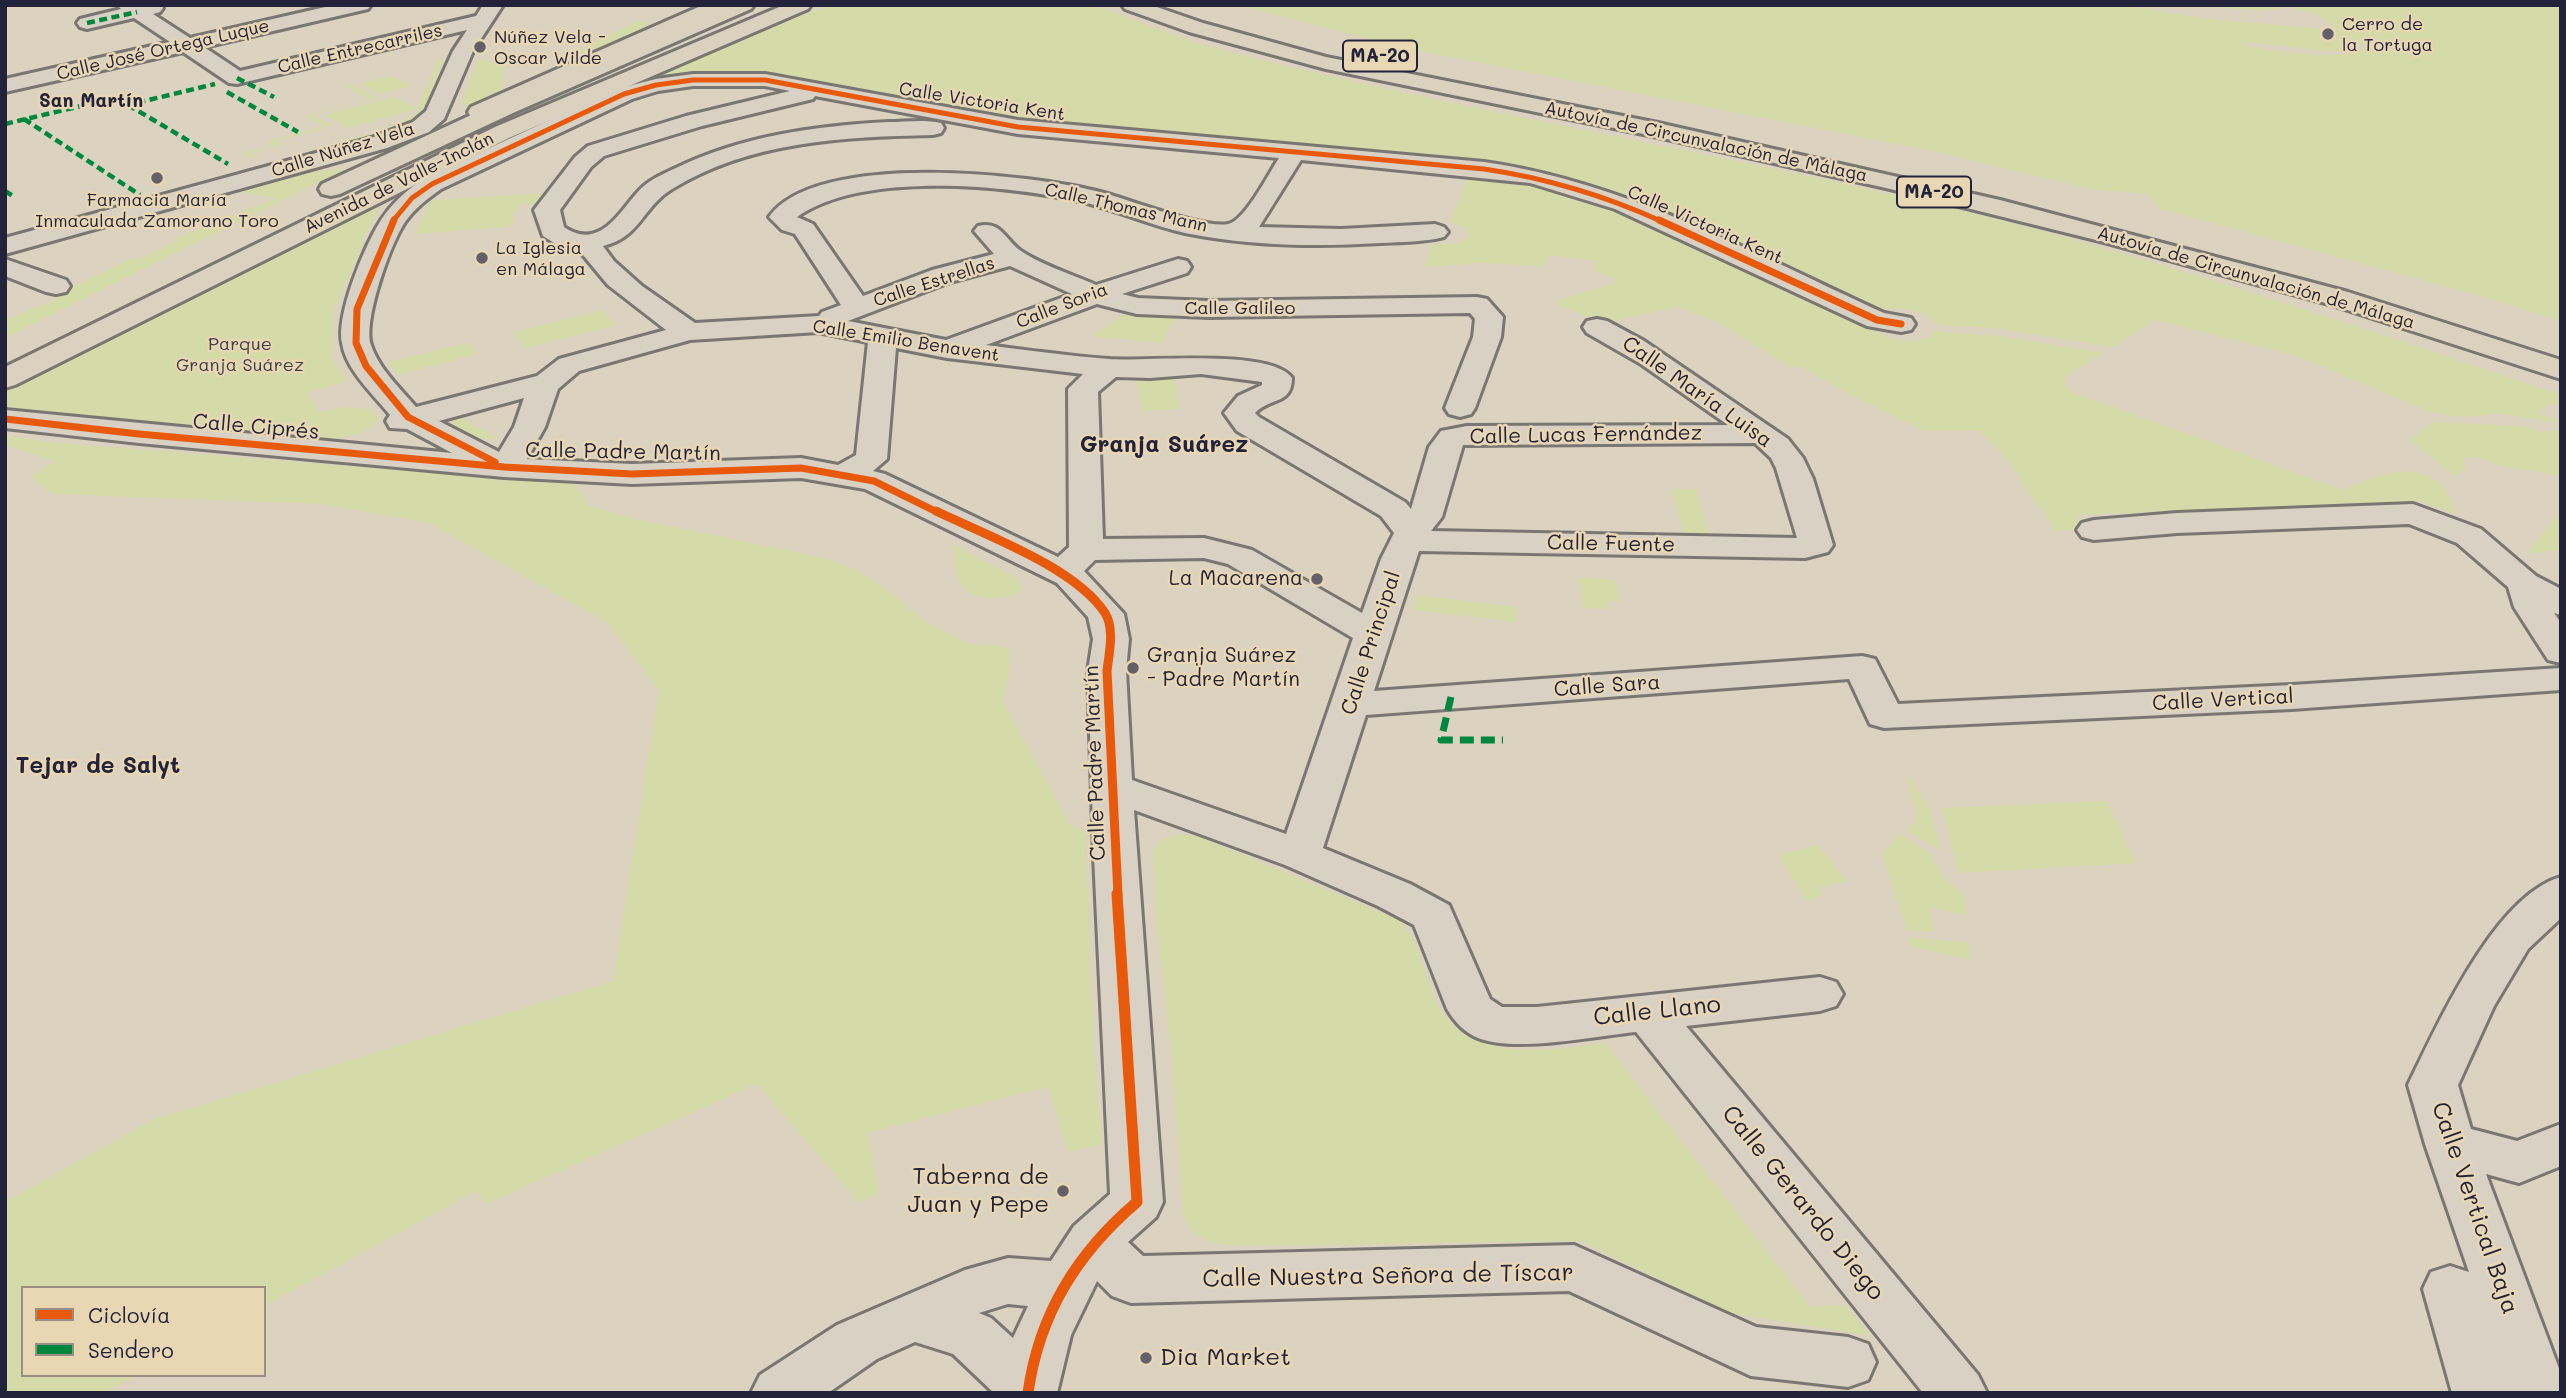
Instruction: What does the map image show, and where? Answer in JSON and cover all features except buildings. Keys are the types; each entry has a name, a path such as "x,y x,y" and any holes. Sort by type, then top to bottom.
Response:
{"main road":[{"name":"Avenida de Valle-Inclán","path":"294,208 493,106 720,5"},
{"path":"331,189 623,56 744,5"},
{"name":"Avenida de Valle-Inclán","path":"5,379 503,132 801,5"},
{"name":"Autovía de Circunvalación de Málaga","path":"1132,5 1207,31 1325,63 1900,184 2183,254 2492,346 2561,370"},
{"name":"Autovía de Circunvalación de Málaga","path":"1181,5 1277,32 1938,171 2271,257 2495,323"},
{"path":"181,263 256,226"}],"street":[{"path":"87,23 132,9 168,5"},
{"name":"Calle José Ortega Luque","path":"5,86 362,5"},
{"path":"132,9 188,45"},
{"name":"Calle Entrecarriles","path":"188,45 237,78 488,12"},
{"name":"Calle Núñez Vela","path":"5,246 379,143 421,127 436,114 463,51 488,12"},
{"name":"Calle Victoria Kent","path":"504,467 408,417 366,366 356,343 357,309 376,257 392,222 412,198 432,184 624,94 656,85 731,78 765,80 1018,127 1484,169 1533,176 1624,205 1877,320 1901,324"},
{"path":"824,90 694,121 596,151 583,162 547,210 552,230 570,242 588,242 625,226 648,195 672,179 713,159 742,149 828,133 1018,127"},
{"path":"901,129 920,120 920,110"},
{"path":"1234,231 1250,222 1294,152"},
{"name":"Calle Thomas Mann","path":"856,308 804,229 791,225 782,217 798,204 834,190 893,183 1021,185 1079,194 1185,225 1234,231 1313,238 1435,232"},
{"path":"987,231 1012,257"},
{"path":"588,242 596,256 652,309 689,332"},
{"name":"Calle Estrellas","path":"818,324 942,276 1012,257"},
{"name":"Calle Galileo","path":"1012,257 1097,295 1137,306 1208,309 1478,305"},
{"path":"5,267 56,286"},
{"name":"Calle Soria","path":"947,349 1114,287 1178,267"},
{"name":"Calle Principal","path":"1300,855 1372,634 1409,538 1425,517 1445,447 1487,337 1489,317 1478,305"},
{"name":"Calle Emilio Benavent","path":"408,417 439,412 544,383 552,374 569,365 689,332 818,324 947,349 1109,368 1150,369 1201,365 1247,369 1277,378 1277,389 1249,402 1239,413 1248,424 1393,509 1409,538"},
{"name":"Calle María Luisa","path":"1598,327 1635,346 1761,434 1786,456 1804,496 1816,545"},
{"path":"844,475 870,459 883,338"},
{"path":"1109,368 1083,389 1074,561 1204,548 1240,557 1372,634"},
{"path":"504,467 525,438 544,383"},
{"path":"335,452 372,439 408,417"},
{"name":"Calle Victoria Kent","path":"408,417 418,460"},
{"name":"Calle Ciprés","path":"5,419 504,467"},
{"name":"Calle Lucas Fernández","path":"1456,423 1506,435 1761,434"},
{"name":"Calle Padre Martín","path":"504,467 632,474 801,468 874,481 1074,561 1069,576 1105,614 1111,639 1107,671 1115,856 1137,1202 1079,1264 1044,1331 1028,1391"},
{"path":"2094,530 2177,523 2413,514 2469,536 2540,592 2532,607 2561,652"},
{"name":"Calle Fuente","path":"1409,538 1805,548 1816,545"},
{"name":"Calle Sara","path":"1351,704 1862,667 1884,716"},
{"name":"Calle Vertical","path":"1884,716 2292,697 2561,679"},
{"name":"Calle Padre Martín","path":"1112,787 1300,855 1394,895 1433,916 1471,1009 1492,1025"},
{"name":"Calle Padre Martín","path":"1115,856 1141,830 1168,818 1198,818"},
{"name":"Calle Vertical Baja","path":"2539,1393 2450,1144 2433,1085 2472,1003 2512,939 2561,892"},
{"name":"Calle Llano","path":"1492,1025 1536,1025 1821,994"},
{"name":"Calle Gerardo Diego","path":"1648,1013 1958,1393"},
{"path":"2450,1144 2519,1162 2561,1144"},
{"path":"780,1393 857,1342 965,1294 1079,1264"},
{"name":"Calle Nuestra Señora de Tíscar","path":"1079,1264 1131,1280 1574,1268 1751,1351 1848,1362"},
{"path":"2450,1289 2481,1393"},
{"path":"916,1318 971,1335 1028,1391"}],"green space":[{"path":"829,5 1092,5 1200,44 1278,64 1930,203 2168,267 2326,316 2561,395 2561,406 2552,403 2538,413 2557,420 2557,423 2502,414 2458,417 2430,412 2297,356 2155,320 2113,347 1993,328 1940,325 1922,313 1898,308 1877,309 1630,197 1625,199 1567,178 1502,165 1009,120 778,75 732,73 685,76 606,94"},
{"path":"1237,5 2124,5 2200,18 2338,30 2318,15 2289,7 2263,11 2187,5 2561,5 2561,321 2477,295 2161,209 2148,194 2090,189 1938,152 1409,49","holes":["2321,31 2360,43 2365,48 2357,52 2324,55 2284,52 2240,43 2333,52 2346,52 2350,48 2349,44"]},
{"path":"638,21 648,23 624,39 569,55"},
{"path":"657,27 465,113 466,104 461,104 478,59 505,65 501,92 573,59"},
{"path":"438,60 443,60 423,109 410,120 341,146 257,167 388,128 417,113"},
{"path":"391,76 411,86 379,94 359,84"},
{"path":"351,84 379,98 313,115 332,126 277,141 281,144 251,153 259,157 253,159 243,153 274,145 268,141 324,126 305,116 370,99 345,86"},
{"path":"394,97 418,109 348,128 324,115"},
{"path":"346,169 5,338 5,320 57,299 53,296 135,257 139,259 176,241 172,240 276,198 239,192 314,171"},
{"path":"1470,174 1527,180 1602,201 1891,339 1913,341 1930,337 1933,331 2000,336 2104,353 2067,376 2063,383 2072,392 2343,490 2395,472 2421,474 2433,479 2445,489 2456,514 2418,501 2077,515 2084,529 2054,531 2045,512 2035,503 2009,461 1980,431 1925,431 1858,399 1800,366 1792,368 1718,322 1677,307 1605,323 1558,305 1556,301 1618,282 1593,271 1596,261 1549,255 1543,266 1483,263 1424,267 1432,244 1455,244 1469,237 1467,229 1449,222"},
{"name":"Parque Granja Suárez","path":"391,192 379,206 334,310 332,359 347,381 307,393 320,412 345,407 372,409 379,420 364,432 335,439 50,413 5,406 5,385"},
{"path":"548,193 536,204 518,205 510,227 415,234 432,200"},
{"path":"603,310 616,325 526,348 514,332"},
{"path":"1132,310 1177,314 1162,343 1091,336"},
{"path":"468,342 478,354 397,375 389,362"},
{"path":"1173,375 1180,409 1143,411 1135,377"},
{"path":"453,416 458,416 500,439 480,439 452,426"},
{"path":"2432,422 2523,426 2542,432 2561,430 2561,477 2499,466 2480,458 2469,457 2463,458 2466,468 2455,476 2410,440"},
{"path":"5,435 57,443 575,484 588,505 632,518 824,558 855,569 891,592 924,621 970,644 1007,648 1010,653 1008,681 1003,702 1069,823 1086,833 1093,1045 1102,1145 1068,1151 1048,1087 867,1133 879,1193 860,1203 757,1084 486,1204 477,1191 266,1305 266,1286 21,1286 21,1377 133,1377 104,1393 5,1393 5,1202 154,1119 613,981 659,690 608,623 429,523 320,504 52,494 30,477 54,461 5,445"},
{"path":"1671,489 1696,489 1709,536 1684,535"},
{"path":"2561,509 2561,543 2558,545 2561,550 2527,554"},
{"path":"953,544 1016,578 1023,588 1009,596 990,598 964,588 957,578"},
{"path":"1579,577 1616,580 1620,601 1607,601 1609,609 1583,608"},
{"path":"1418,595 1517,607 1516,622 1413,610"},
{"path":"1906,772 1931,811 1941,851 1908,831 1917,817"},
{"path":"2107,801 2136,863 1958,873 1942,808"},
{"path":"1900,833 1930,854 1945,879 1964,894 1967,915 1930,907 1934,932 1907,930 1882,854"},
{"path":"1181,834 1200,837 1396,919 1414,940 1429,985 1442,1011 1459,1030 1479,1041 1502,1048 1527,1050 1605,1043 1810,1307 1845,1305 1871,1336 1729,1313 1581,1241 1244,1246 1208,1241 1195,1233 1183,1217 1173,1070 1156,918 1153,850 1164,839"},
{"path":"1818,845 1846,881 1819,888 1823,895 1807,901 1778,855"},
{"path":"1908,938 1969,942 1970,960 1909,946"}],"marked path":[{"path":"87,23 137,12"},
{"path":"237,78 274,97"},
{"path":"5,124 115,98 128,105 215,84"},
{"path":"227,92 298,132"},
{"path":"128,105 228,164"},
{"path":"24,119 140,195"},
{"path":"5,191 13,196"},
{"path":"1451,697 1441,740 1503,740"}],"cycle path":[{"path":"495,462 408,417 366,366 356,343 357,309 392,222 412,198 432,184 624,94 656,85 693,80 765,80 1018,127 1484,169 1533,176 1624,204 1877,320 1901,324"},
{"path":"5,419 139,434 504,467 632,474 801,468 874,481 1069,576 1106,614 1111,639 1107,671 1115,856 1137,1202 1098,1237 1071,1275 1051,1314 1035,1356 1028,1393"}],"place":[{"name":"Cerro de la Tortuga","path":"2328,34"},
{"name":"Núñez Vela - Oscar Wilde","path":"480,47"},
{"name":"Farmacia María Inmaculada Zamorano Toro","path":"157,178"},
{"name":"La Iglesia en Málaga","path":"482,258"},
{"name":"La Macarena","path":"1317,579"},
{"name":"Granja Suárez - Padre Martín","path":"1133,668"},
{"name":"Taberna de Juan y Pepe","path":"1063,1191"},
{"name":"Dia Market","path":"1146,1358"}],"district":[{"name":"San Martín","path":"91,101"},
{"name":"Granja Suárez","path":"1164,445"},
{"name":"Tejar de Salyt","path":"98,766"}]}
